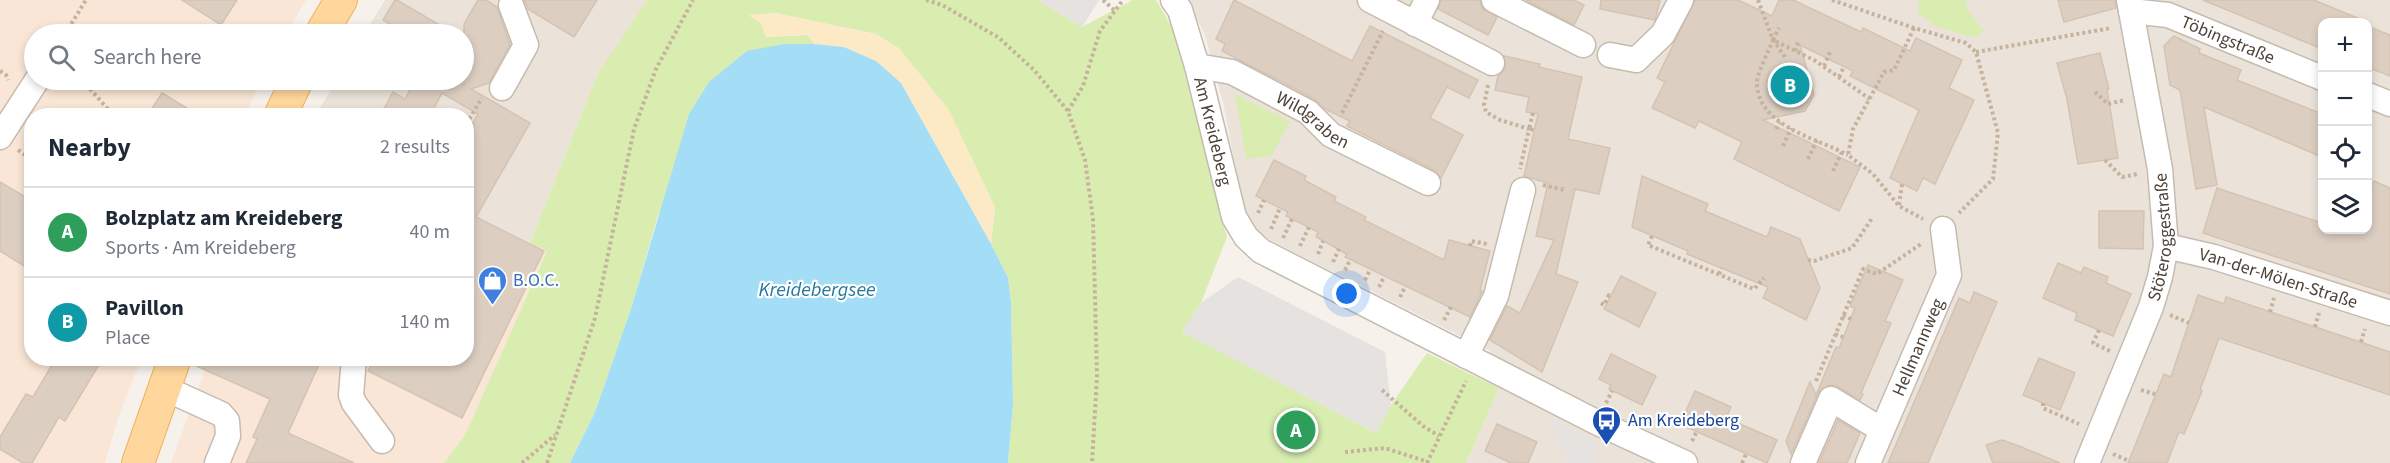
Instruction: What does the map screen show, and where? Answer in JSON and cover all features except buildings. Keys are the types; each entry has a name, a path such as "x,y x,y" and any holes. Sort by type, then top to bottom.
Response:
{"main road":[{"path":"327,24 341,0"},
{"path":"284,108 292,90"},
{"path":"138,463 172,366"}],"street":[{"path":"1370,0 1492,63"},
{"path":"1415,24 1427,0"},
{"path":"1494,0 1583,45"},
{"path":"1610,55 1636,60 1663,34 1681,0"},
{"path":"502,88 526,45 509,2"},
{"name":"Am Kreideberg","path":"1182,3 1234,217 1246,237 1261,251 1596,422 1685,463"},
{"name":"Töbingstraße","path":"2132,12 2168,15 2318,76"},
{"name":"Stöteroggestraße","path":"2087,463 2151,307 2166,246 2160,169 2132,12"},
{"name":"Wildgraben","path":"1197,66 1232,72 1308,112 1332,135 1428,183"},
{"path":"0,137 31,90"},
{"path":"2372,97 2390,104"},
{"path":"1470,358 1496,296 1525,182"},
{"name":"Hellmannweg","path":"1868,463 1949,275 1943,229"},
{"name":"Van-der-Mölen-Straße","path":"2166,246 2214,257 2390,313"},
{"path":"353,366 351,395 354,403 382,441"},
{"path":"164,388 221,414 227,421 228,436 217,463"},
{"path":"1803,463 1831,399 1882,430"}],"path":[{"path":"71,24 86,0"},
{"path":"548,463 595,318 634,129 656,69 693,0"},
{"path":"926,0 942,5 998,37 1034,70 1068,111 1085,160 1094,219 1097,376 1092,463"},
{"path":"1103,0 1114,10"},
{"path":"1068,111 1083,86 1100,31 1123,0"},
{"path":"1758,0 1773,40 1785,57"},
{"path":"1831,399 1816,382 1863,268 1876,275 1943,229 1993,179 1998,134 1976,52 1966,43 1832,0"},
{"path":"1332,135 1392,12"},
{"path":"1976,52 2132,12"},
{"path":"1779,28 1756,83 1765,110 1791,128 1848,155 1873,174 1899,206 1902,184"},
{"path":"1848,155 1853,129 1884,72 1894,70 1914,28"},
{"path":"1773,40 1824,66 1870,99"},
{"path":"1795,51 1800,40"},
{"path":"1824,66 1830,52"},
{"path":"1492,63 1484,105 1486,112 1500,120 1532,130"},
{"path":"1839,76 1844,67"},
{"path":"0,71 6,75 9,82"},
{"path":"91,90 107,108"},
{"path":"2095,92 2108,104 2146,95"},
{"path":"1533,113 1526,156 1525,182 1564,189 1564,187"},
{"path":"1776,129 1780,122"},
{"path":"1783,146 1791,128"},
{"path":"1808,159 1817,140"},
{"path":"1833,171 1842,152"},
{"path":"2105,160 2122,177 2160,169"},
{"path":"1808,260 1814,261 1852,248 1873,217"},
{"path":"1652,236 1648,245 1754,289 1764,278"},
{"path":"1811,266 1814,261"},
{"path":"1719,274 1722,268"},
{"path":"1601,303 1604,305 1609,295 1611,296"},
{"path":"1843,315 1851,319"},
{"path":"1835,334 1843,338"},
{"path":"1345,452 1385,448 1427,462 1470,358"},
{"path":"1825,358 1831,360"},
{"path":"1382,390 1423,426 1439,436"},
{"path":"2043,403 2043,408 2099,433"},
{"path":"522,463 556,435"},
{"path":"1742,463 1746,454"}],"shaded area":[{"path":"0,0 306,0 292,24 24,24 24,90 257,90 248,108 24,108 24,366 138,366 119,415 105,463 0,463"},
{"path":"385,0 647,0 598,73 530,243 474,215 474,108 320,108 331,90 474,90 474,24 370,24"},
{"path":"1038,0 1099,0 1082,27"},
{"path":"1187,0 2390,0 2390,463 1466,463 1499,388 1478,377 1490,351 1248,229 1223,103 1205,35"},
{"path":"474,215 547,251 465,435 444,463 171,463 206,366 474,366"},
{"path":"1238,277 1385,352 1391,405 1376,433 1182,332 1201,303"},
{"path":"1550,419 1594,441 1595,463 1568,463"}],"green space":[{"path":"647,0 1038,0 1082,27 1133,0 1156,0 1174,31 1227,237 1201,303 1182,332 1376,433 1391,405 1427,353 1499,388 1466,463 1008,463 1013,404 1011,302 1008,278 991,244 995,207 876,34 775,13 750,16 761,23 766,37 808,35 814,44 784,44 658,215 631,309 595,412 570,463 444,463 465,435 547,251 530,243 598,73"},
{"path":"1919,0 1966,0 1968,10 1984,31 1975,38 1935,26 1918,13"},
{"path":"1235,94 1290,121 1272,156 1246,159"}],"sand":[{"path":"775,13 876,34 899,48 949,110 995,207 991,244 901,83 876,61 844,47 814,44 808,35 766,37 761,23 749,15"}],"water":[{"name":"Kreidebergsee","path":"784,44 844,47 876,61 901,83 991,244 1008,278 1011,302 1013,404 1008,463 570,463 595,412 631,309 689,114 709,82 747,51"}],"place":[{"name":"Pavillon","path":"1790,85"},
{"name":"B.O.C.","path":"492,306"},
{"name":"Bolzplatz am Kreideberg","path":"1296,430"},
{"name":"Am Kreideberg","path":"1607,446"}]}
